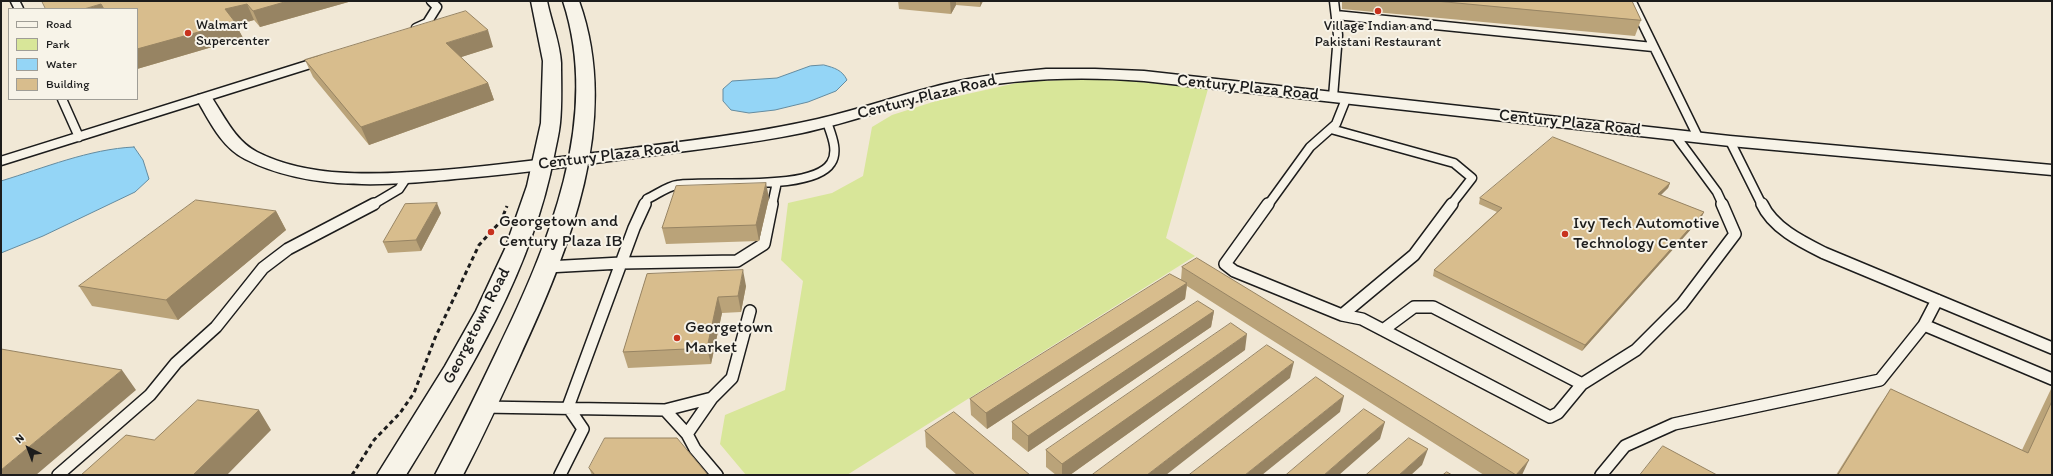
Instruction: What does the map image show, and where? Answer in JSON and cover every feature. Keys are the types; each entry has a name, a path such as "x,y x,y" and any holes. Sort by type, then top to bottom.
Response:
{"main road":[{"name":"Georgetown Road","path":"391,475 422,427 484,319 527,218 542,164 551,118 553,72 549,34 539,1"},
{"path":"449,475 482,408 546,267 569,204 579,160 586,84 579,31 571,1"}],"street":[{"name":"Century Plaza Road","path":"204,98 231,140 246,152 266,162 312,173 360,177 407,177 476,172 706,143 791,130 827,122 969,84 1018,76 1059,73 1121,74 1730,141 2052,170"}],"lane":[{"path":"406,33 426,23 437,7 431,1"},
{"path":"1334,1 1338,35 1340,98 1336,124 1310,148 1224,264 1234,271 1342,315 1362,319 1550,417 1558,414 1582,384 1636,350 1682,304 1735,234 1717,192 1675,135"},
{"path":"1622,1 1632,2 1653,48 1698,137"},
{"path":"1336,16 1653,48"},
{"path":"1,161 329,58"},
{"path":"62,100 79,137"},
{"path":"568,408 621,263 647,199 658,192 676,186 796,181 813,178 828,169 834,157 834,139 827,122"},
{"path":"1331,129 1454,163 1472,178 1414,255 1342,315"},
{"path":"1730,141 1764,209 1776,222 1797,239 1824,253 2052,348"},
{"path":"58,475 150,395 176,363 216,327 263,268 288,249 373,205 399,189 407,177"},
{"path":"546,267 621,263 737,261 764,244 777,182"},
{"path":"1601,475 1625,446 1674,424 1880,380 1924,324 1937,300"},
{"path":"1383,330 1414,307 1433,308 1582,384"},
{"path":"688,434 712,398 732,378 750,311"},
{"path":"1924,324 2052,379"},
{"path":"482,408 665,410 712,398"},
{"path":"560,475 583,429 568,408"},
{"path":"665,410 688,434 695,449 717,475"}],"path":[{"path":"352,475 374,440 400,413 414,393 435,338 479,245 501,221 510,202"}],"green space":[{"path":"1102,78 1208,89 1166,238 1195,256 847,475 746,475 720,444 725,415 785,390 803,281 781,260 788,203 832,193 863,176 872,127 892,115 936,101 1021,82"}],"water":[{"path":"824,65 838,70 847,80 836,91 808,102 775,110 749,113 731,110 723,101 723,89 732,81 777,78 810,66"},
{"path":"134,147 143,160 149,179 135,192 43,236 1,253 1,181 83,155 100,151"}],"building":[{"path":"42,1 288,1 253,11 247,4 225,9 235,22 138,49 138,8 103,8 101,4 87,8 46,8"},
{"path":"1436,1 1632,1 1641,20"},
{"path":"466,11 488,30 446,43 488,83 361,127 305,60"},
{"name":"Ivy Tech Automotive Technology Center","path":"1553,137 1670,183 1658,194 1704,212 1585,345 1434,270 1502,208 1480,198"},
{"path":"766,183 756,225 662,228 676,186"},
{"path":"196,200 276,211 166,300 79,286"},
{"path":"437,203 416,240 383,242 405,204"},
{"path":"1197,258 1529,460 1516,475 1182,267"},
{"name":"Georgetown Market","path":"743,270 738,296 718,297 707,348 623,352 647,274"},
{"path":"1170,274 1187,283 986,413 970,399"},
{"path":"1198,301 1214,311 1028,436 1012,422"},
{"path":"1231,323 1247,334 1062,464 1046,450"},
{"path":"1267,345 1294,362 1147,475 1092,475"},
{"path":"1,349 122,370 1,470"},
{"path":"1316,377 1344,396 1245,475 1189,475"},
{"path":"1891,389 2028,453 2052,401 2052,475 1838,475"},
{"path":"198,400 259,410 193,475 81,475 126,435 154,440"},
{"path":"1364,409 1385,422 1324,475 1286,475"},
{"path":"954,412 1030,475 975,475 925,431"},
{"path":"605,438 677,438 708,475 595,475 589,468"},
{"path":"1409,438 1428,449 1399,475 1366,475"},
{"path":"1663,446 1717,475 1640,475"},
{"path":"1447,472 1452,475 1443,475"}],"place":[{"name":"Village Indian and Pakistani Restaurant","path":"1378,11"},
{"name":"Walmart Supercenter","path":"188,33"},
{"name":"Georgetown and Century Plaza IB","path":"491,232"},
{"name":"Ivy Tech Automotive Technology Center","path":"1565,234"},
{"name":"Georgetown Market","path":"677,338"}]}
